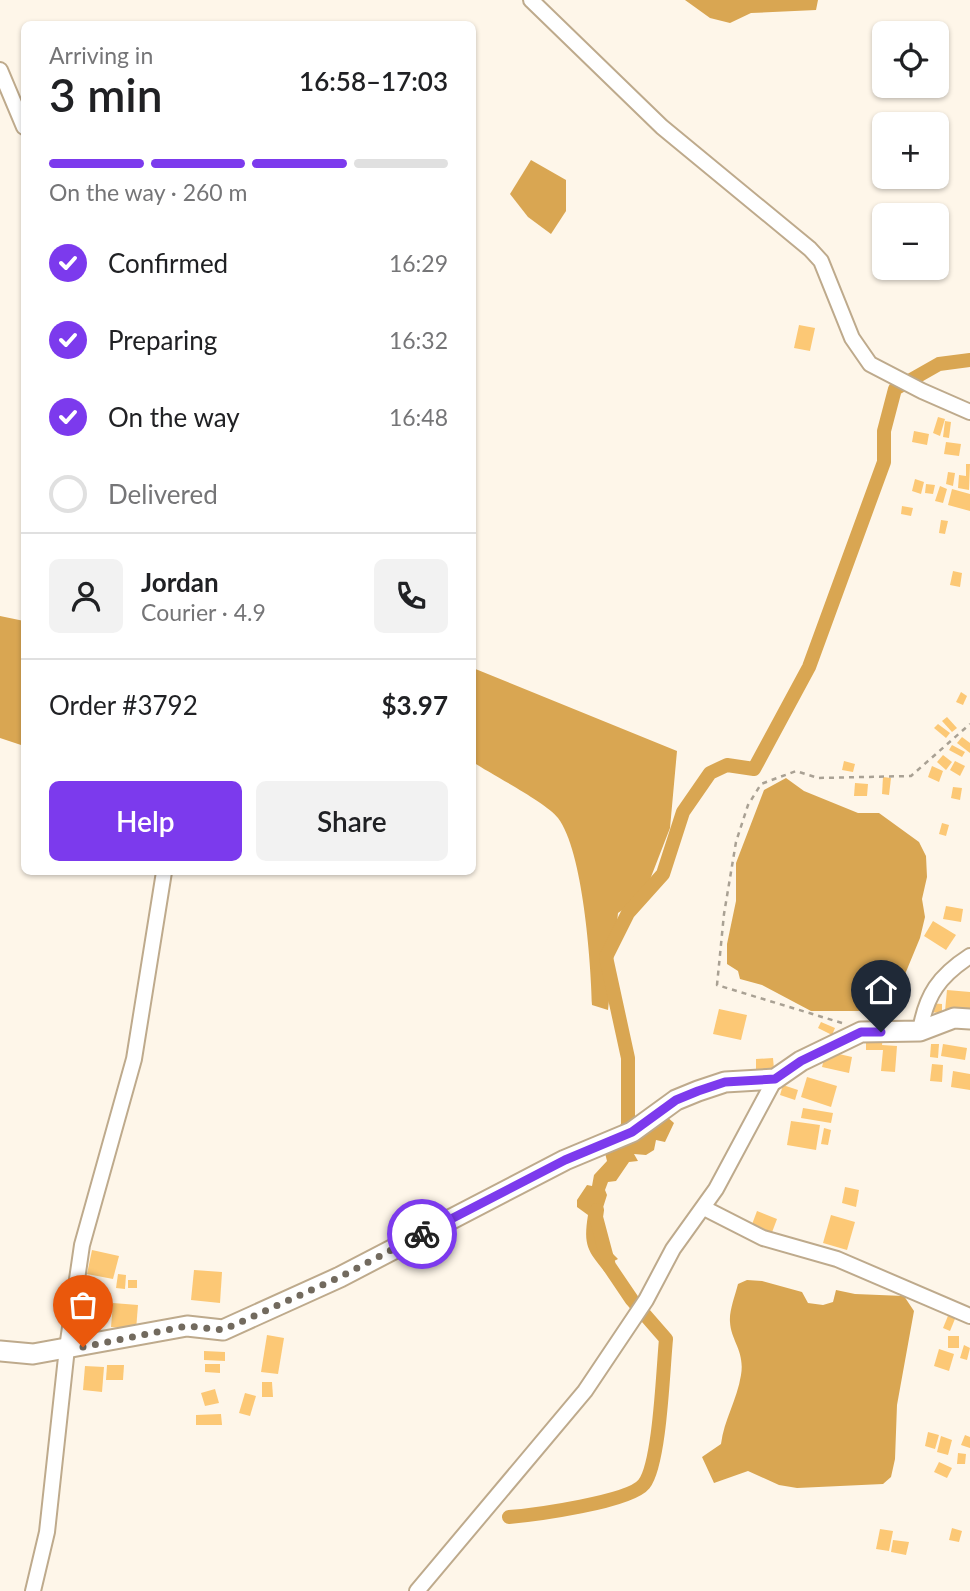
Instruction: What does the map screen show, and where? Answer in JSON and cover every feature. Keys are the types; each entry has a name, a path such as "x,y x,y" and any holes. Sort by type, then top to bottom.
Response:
{"street":[{"path":"531,0 662,127 810,249 827,272 852,338 870,364 970,412"},
{"path":"0,70 21,120"},
{"path":"33,1591 47,1532 67,1348 82,1245 134,1059 164,875"},
{"path":"920,1031 925,1003 939,982 970,956"},
{"path":"417,1591 585,1391 646,1300 673,1249 704,1208 741,1146 775,1079 801,1061 861,1032 920,1031 954,1018 970,1019"},
{"path":"0,1351 33,1354 187,1326 223,1330 340,1277 576,1154 632,1132 644,1121 687,1096 725,1082 775,1079"},
{"path":"704,1208 763,1238 837,1259 970,1316"}],"path":[{"path":"861,1032 826,1016 793,1010 765,997 717,985 729,878 748,806 761,784 796,771 818,778 911,776 970,724"}],"shaded area":[{"path":"685,0 818,0 816,10 751,13 730,23 710,18"},
{"path":"531,160 566,180 566,211 551,234 528,217 510,194"},
{"path":"0,616 21,620 21,745 0,738"},
{"path":"476,669 677,751 670,828 644,895 618,913 608,1010 592,1005 584,908 574,855 567,834 552,812 476,764"},
{"path":"786,778 804,791 858,813 879,813 919,842 926,856 927,877 922,899 925,917 920,938 896,996 862,1011 811,1011 762,985 740,979 738,971 727,964 727,944 736,901 736,863 764,790"},
{"path":"666,1116 674,1123 665,1142 656,1140 654,1150 646,1155 634,1154 638,1161 629,1162 616,1181 608,1182 599,1230 604,1243 618,1259 608,1264 605,1272 588,1247 588,1215 577,1207 577,1200 587,1185 592,1186 594,1175 607,1161 605,1153 640,1138"},
{"path":"747,1280 762,1281 802,1292 808,1303 823,1305 833,1302 836,1290 855,1294 904,1296 914,1311 897,1405 895,1459 891,1477 883,1484 797,1488 779,1485 748,1471 714,1483 702,1457 721,1444 739,1384 741,1359 730,1318 738,1284"}],"building":[{"path":"799,325 815,328 810,351 794,348"},
{"path":"938,417 945,419 940,436 933,433"},
{"path":"945,421 951,422 949,438 943,437"},
{"path":"914,431 929,434 927,445 912,442"},
{"path":"946,442 961,444 959,456 944,454"},
{"path":"966,464 970,464 969,490 958,488 959,475 966,476"},
{"path":"948,472 955,473 953,486 946,484"},
{"path":"915,479 924,482 921,494 912,491"},
{"path":"926,484 935,485 933,494 925,493"},
{"path":"940,486 947,489 943,503 935,501"},
{"path":"952,489 970,494 970,511 948,505"},
{"path":"902,506 913,508 911,516 901,514"},
{"path":"941,520 948,521 945,534 939,533"},
{"path":"953,571 962,573 960,587 950,585"},
{"path":"961,692 967,696 963,705 956,702"},
{"path":"947,717 957,728 952,732 942,721"},
{"path":"938,724 950,733 946,738 934,728"},
{"path":"962,737 970,743 970,753 957,743"},
{"path":"952,745 965,752 962,757 949,750"},
{"path":"943,755 952,762 946,770 937,762"},
{"path":"844,761 855,764 853,772 842,770"},
{"path":"955,761 965,766 960,776 950,770"},
{"path":"932,766 943,771 939,782 928,777"},
{"path":"883,777 891,778 889,795 882,794"},
{"path":"855,783 868,784 867,796 854,796"},
{"path":"953,787 962,788 960,800 951,798"},
{"path":"942,823 949,825 946,836 939,834"},
{"path":"946,906 963,909 961,922 943,919"},
{"path":"933,921 956,935 946,950 924,936"},
{"path":"947,990 970,992 970,1013 945,1011"},
{"path":"928,1003 942,1004 942,1013 927,1012"},
{"path":"719,1009 747,1015 741,1040 713,1034"},
{"path":"821,1022 835,1028 832,1035 818,1028"},
{"path":"866,1037 883,1037 882,1045 897,1046 895,1072 881,1071 883,1050 866,1050"},
{"path":"931,1044 939,1044 938,1058 930,1057"},
{"path":"943,1044 967,1048 965,1060 941,1056"},
{"path":"826,1051 852,1057 849,1073 822,1067"},
{"path":"773,1058 774,1069 756,1070 756,1059"},
{"path":"932,1064 943,1065 942,1082 930,1081"},
{"path":"953,1071 970,1074 970,1090 951,1087"},
{"path":"807,1077 837,1086 831,1107 801,1097"},
{"path":"783,1085 798,1090 795,1100 780,1095"},
{"path":"803,1108 833,1113 831,1123 801,1118"},
{"path":"791,1121 820,1125 816,1150 787,1145"},
{"path":"824,1128 831,1130 828,1145 821,1144"},
{"path":"845,1187 859,1190 856,1207 842,1203"},
{"path":"757,1211 777,1219 771,1235 751,1227"},
{"path":"831,1215 855,1222 847,1250 823,1243"},
{"path":"92,1250 119,1256 113,1279 87,1274"},
{"path":"194,1270 222,1272 220,1303 191,1300"},
{"path":"118,1274 126,1275 125,1289 116,1288"},
{"path":"128,1280 137,1280 137,1288 128,1288"},
{"path":"88,1288 109,1292 106,1307 85,1303"},
{"path":"113,1303 138,1305 136,1330 111,1327"},
{"path":"950,1311 957,1314 950,1331 943,1328"},
{"path":"267,1335 284,1338 278,1374 261,1372"},
{"path":"948,1336 959,1336 959,1348 948,1348"},
{"path":"964,1345 970,1348 967,1360 960,1358"},
{"path":"939,1349 954,1354 949,1371 934,1366"},
{"path":"204,1351 225,1352 225,1361 204,1360"},
{"path":"205,1364 220,1364 220,1373 205,1372"},
{"path":"107,1365 124,1365 123,1380 106,1380"},
{"path":"85,1366 104,1367 102,1392 83,1390"},
{"path":"262,1382 272,1382 273,1397 262,1397"},
{"path":"215,1389 219,1403 205,1406 201,1393"},
{"path":"245,1393 256,1396 250,1416 239,1413"},
{"path":"221,1414 222,1425 196,1425 196,1415"},
{"path":"928,1432 939,1435 935,1449 925,1446"},
{"path":"965,1435 970,1437 970,1448 961,1445"},
{"path":"941,1436 952,1440 948,1455 937,1452"},
{"path":"958,1453 966,1454 965,1464 957,1464"},
{"path":"939,1462 952,1468 947,1478 934,1472"},
{"path":"952,1528 962,1531 959,1542 949,1540"},
{"path":"880,1529 893,1531 889,1551 876,1549"},
{"path":"893,1540 909,1542 906,1555 891,1552"}],"waterway":[{"path":"622,1139 628,1125 628,1058 606,957 628,913 663,874 683,812 710,773 727,765 754,769 809,667 884,462 884,431 895,389 939,364 970,360"},
{"path":"509,1517 602,1502 635,1491 644,1484 654,1457 666,1339 632,1300 609,1266 596,1217 597,1210"}],"way so far":[{"path":"83,1347 187,1326 223,1330 340,1277 422,1234"}],"route":[{"path":"422,1234 599,1143 632,1132 676,1100 725,1082 775,1079 801,1061 861,1032 881,1032"}]}
